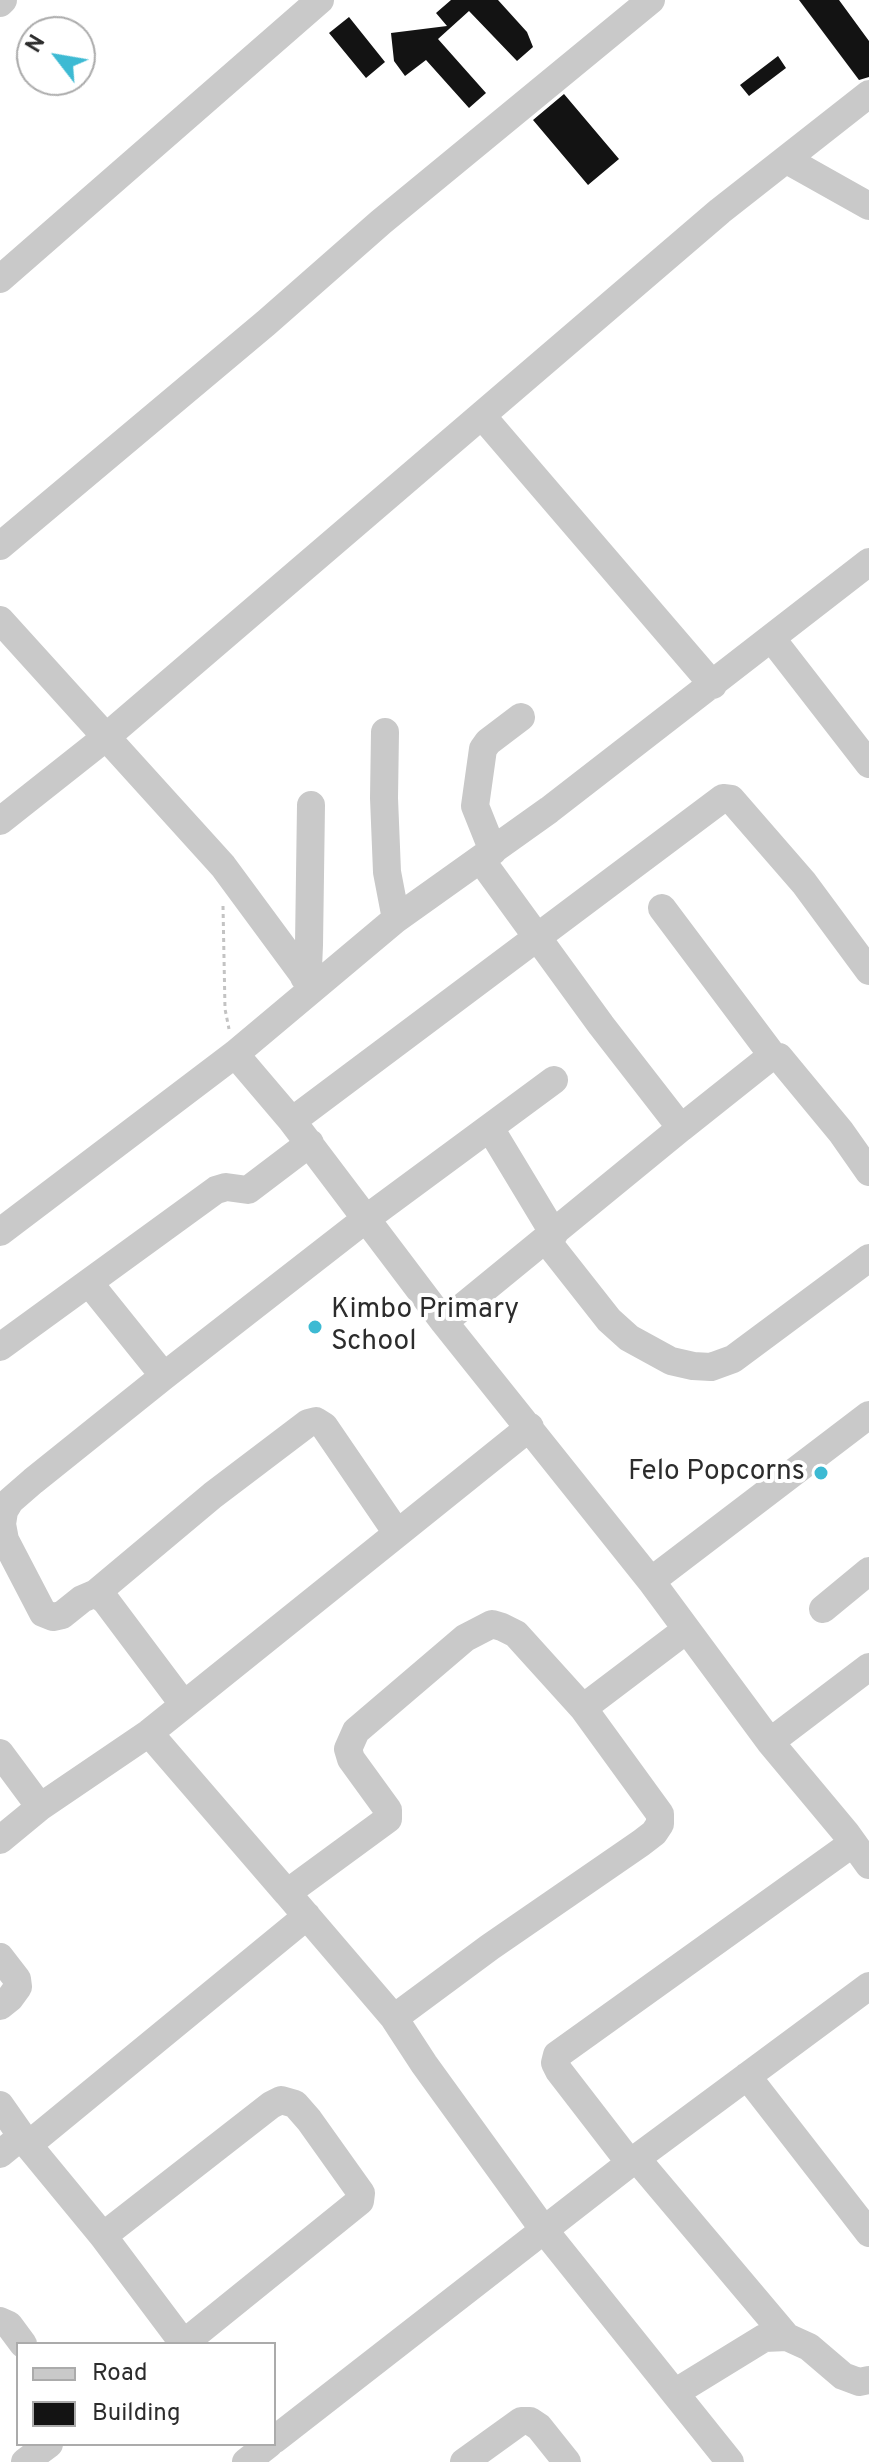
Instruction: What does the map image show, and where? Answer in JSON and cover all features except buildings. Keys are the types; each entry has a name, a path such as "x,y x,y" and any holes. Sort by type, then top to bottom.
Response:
{"street":[{"path":"0,279 320,0"},
{"path":"0,546 406,201 651,0"},
{"path":"0,821 105,738 483,417 667,256 869,94"},
{"path":"787,160 869,206"},
{"path":"483,417 713,685"},
{"path":"0,1232 235,1054 308,983 487,856 869,562"},
{"path":"0,620 223,866 308,983"},
{"path":"772,639 866,754"},
{"path":"521,717 483,749 475,806 487,856 537,936 681,1128"},
{"path":"385,732 387,872 396,919"},
{"path":"292,1121 727,797 804,883 869,971"},
{"path":"308,983 311,805"},
{"path":"662,908 773,1056 779,1057 841,1132 869,1172"},
{"path":"235,1054 310,1143 444,1322 651,1581 770,1742 861,1854 557,2055 555,2063 633,2161 787,2337 809,2347 843,2376 859,2382 869,2380"},
{"path":"444,1322 773,1056"},
{"path":"397,1533 324,1426 316,1421 308,1423 213,1495 96,1593 82,1599 62,1615 53,1617 43,1613 5,1540 2,1524 10,1501 33,1481 367,1218 554,1080"},
{"path":"490,1128 550,1237 609,1320 629,1338 671,1361 711,1367 733,1359 869,1258"},
{"path":"0,1347 216,1190 226,1187 248,1190 310,1143"},
{"path":"90,1284 164,1376"},
{"path":"651,1581 869,1415"},
{"path":"0,1840 40,1807 149,1733 530,1427"},
{"path":"823,1609 869,1571"},
{"path":"96,1593 106,1601 184,1705"},
{"path":"287,1893 388,1819 388,1810 351,1759 348,1749 356,1731 474,1633 492,1624 516,1634 583,1708 660,1814 660,1824 654,1833 394,2018"},
{"path":"583,1708 686,1630"},
{"path":"770,1742 869,1667"},
{"path":"149,1733 394,2018 544,2230 730,2462"},
{"path":"0,1753 40,1807"},
{"path":"0,2154 25,2141 307,1916"},
{"path":"0,1957 17,1979 18,1987 0,2006"},
{"path":"276,2437 747,2076 865,1998"},
{"path":"747,2076 869,2233"},
{"path":"103,2236 271,2105 281,2100 295,2104 309,2120 361,2193 360,2201 186,2342"},
{"path":"0,2105 182,2342"},
{"path":"0,2321 9,2325 22,2342"},
{"path":"676,2392 764,2338 787,2337"},
{"path":"464,2462 521,2421 530,2421 539,2427 567,2462"},
{"path":"25,2462 46,2446"}],"path":[{"path":"223,866 225,1009 235,1054"}],"place":[{"name":"Kimbo Primary School","path":"315,1327"},
{"name":"Felo Popcorns","path":"821,1473"}]}
